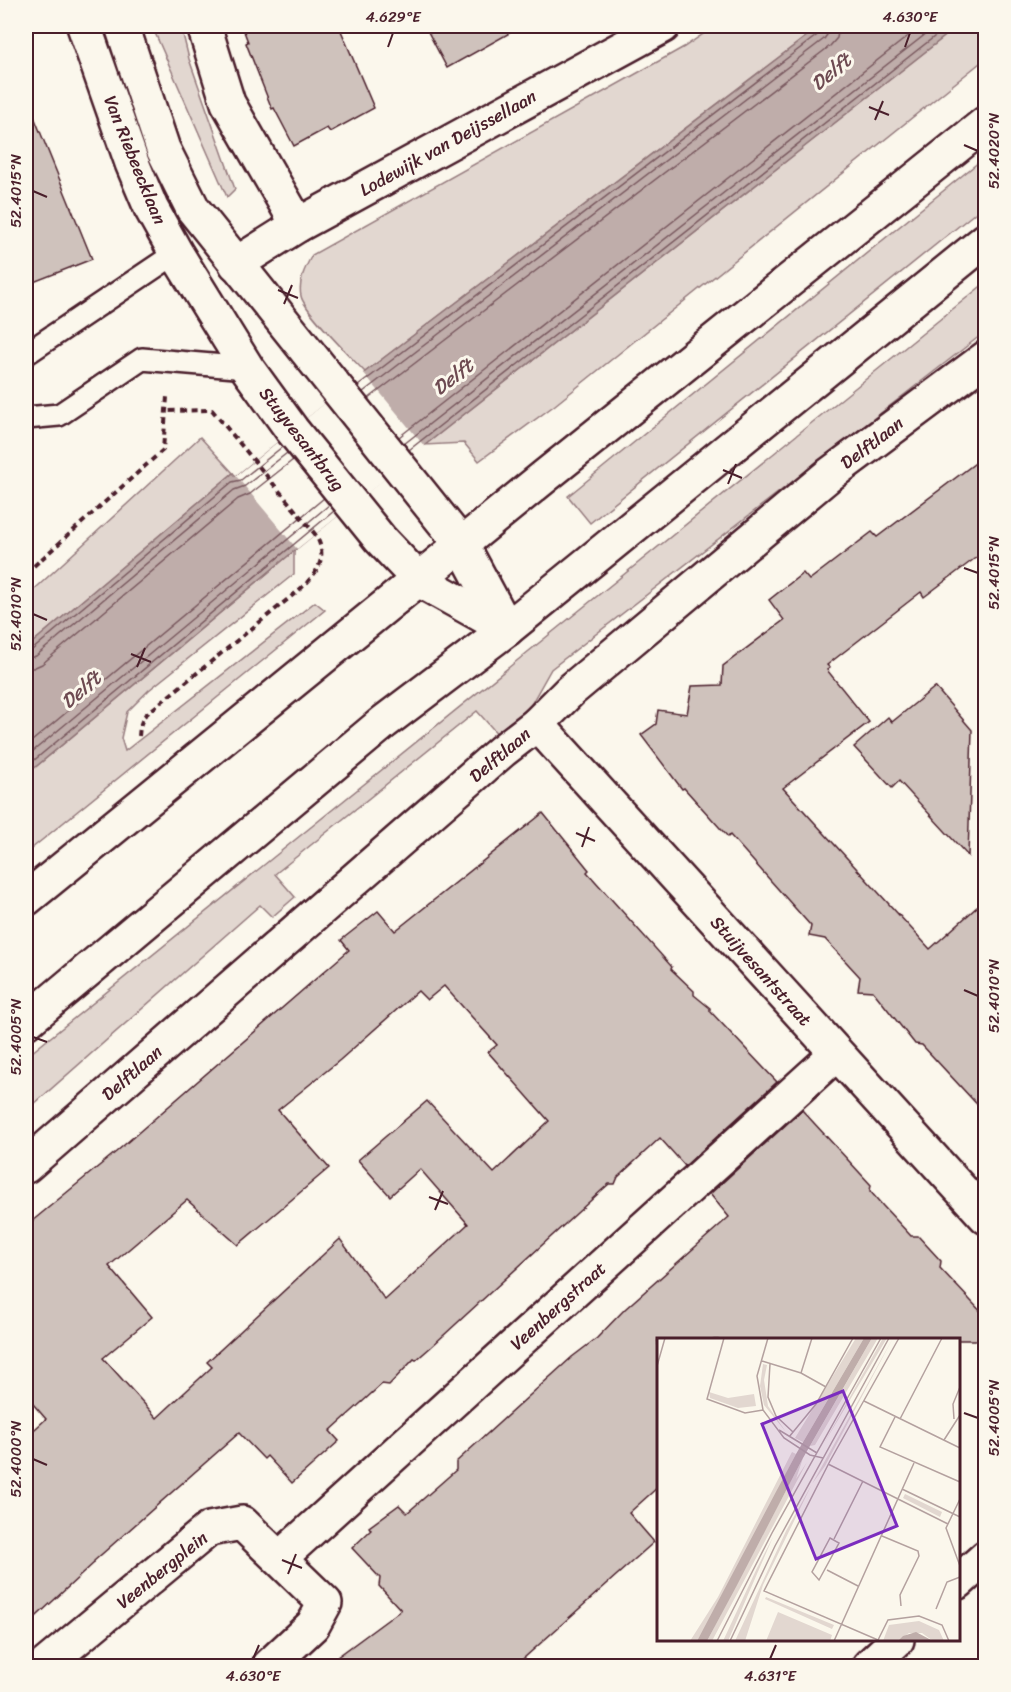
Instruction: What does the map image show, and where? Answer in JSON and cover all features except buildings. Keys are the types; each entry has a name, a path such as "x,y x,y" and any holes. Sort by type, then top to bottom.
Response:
{"street":[{"name":"Van Riebeecklaan","path":"84,26 132,163 151,208 199,289"},
{"name":"Van Riebeecklaan","path":"122,26 163,149 193,209 236,264"},
{"path":"204,26 228,103 298,225"},
{"name":"Lodewijk van Deijssellaan","path":"236,264 298,225 663,26"},
{"path":"26,899 986,123"},
{"path":"26,1022 384,722 507,629 986,240"},
{"path":"236,264 462,545 507,629"},
{"name":"Stuyvesantbrug","path":"199,289 247,368 292,430 380,539 419,580"},
{"name":"Delftlaan","path":"26,1166 502,751 537,724 570,691 829,475 986,358"},
{"path":"419,580 507,629"},
{"name":"Stuijvesantstraat","path":"537,724 986,1217"},
{"name":"Veenbergstraat","path":"280,1558 836,1054"},
{"name":"Veenbergplein","path":"44,1666 209,1529 242,1523 325,1603 313,1625 269,1666"},
{"path":"960,1580 986,1557"},
{"path":"868,1666 896,1641"}],"lane":[{"path":"26,354 176,253"},
{"path":"26,418 59,415 142,359 247,368"}],"path":[{"path":"26,573 163,450 167,360"},
{"path":"139,736 144,716 298,591 310,580 323,555 320,542 315,534 212,410 166,411"}],"shaded area":[{"path":"152,26 181,26 189,59 235,189 227,197"},
{"path":"715,26 820,26 365,372 310,312 301,296 300,285 312,255 684,47"},
{"path":"958,26 985,26 985,59 555,405 479,461 464,443 425,445"},
{"path":"985,157 985,205 590,523 568,496"},
{"path":"985,283 985,332 551,669 529,708 500,737 477,711 275,874 295,897 272,917 260,905 26,1111 26,1057"},
{"path":"200,437 233,473 26,648 26,597"},
{"path":"294,551 294,574 149,690 127,712 121,738 125,751 315,602 325,610 26,853 26,775"}],"water":[{"name":"Delft","path":"820,26 958,26 425,445 294,551 26,775 26,648 233,473 236,476 365,372"}],"pier":[{"path":"363,372 425,447 297,549 236,476"}]}
